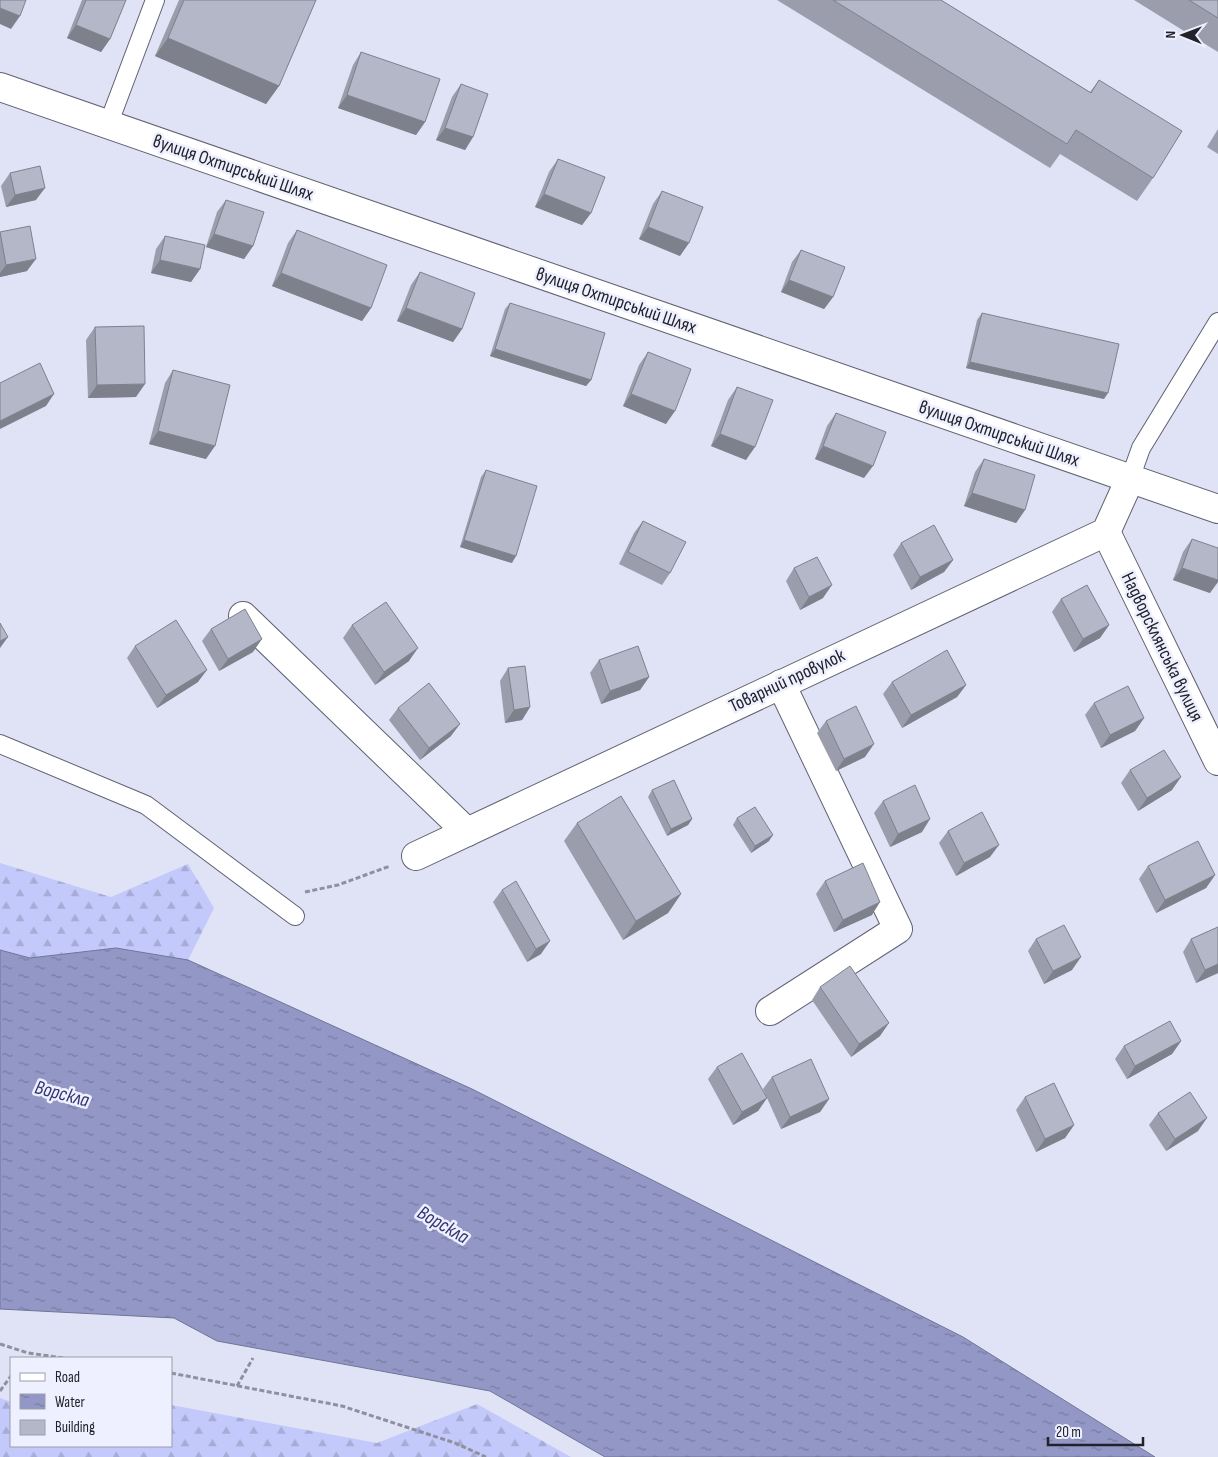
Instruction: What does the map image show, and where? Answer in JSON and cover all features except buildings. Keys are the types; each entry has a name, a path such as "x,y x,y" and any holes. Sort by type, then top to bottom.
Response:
{"street":[{"name":"вулиця Охтирський Шлях","path":"5,94 108,124 1218,509"},
{"path":"1106,532 1130,479"},
{"name":"Товарний провулок","path":"416,856 1106,532"},
{"name":"Надворсклянська вулиця","path":"1106,532 1218,761"},
{"path":"243,616 467,832"},
{"path":"770,1011 898,928 781,684"}],"lane":[{"path":"108,124 155,0"},
{"path":"1130,479 1141,448 1218,322"},
{"path":"0,744 146,805 294,916"}],"path":[{"path":"273,900 338,884 416,856"},
{"path":"0,1344 28,1353 57,1357"},
{"path":"25,1357 28,1353"},
{"path":"237,1386 252,1358"},
{"path":"172,1373 342,1406 455,1443 486,1457"},
{"path":"0,1391 10,1377"}],"green space":[{"path":"0,863 111,897 188,864 214,908 188,960 116,948 30,958 0,950"},
{"path":"0,1398 10,1402 10,1447 172,1447 172,1405 377,1443 477,1404 571,1457 0,1457"}],"water":[{"name":"Ворскла","path":"116,948 188,960 472,1089 963,1337 1155,1457 605,1457 490,1391 217,1341 174,1318 0,1309 0,950 30,958"}]}
